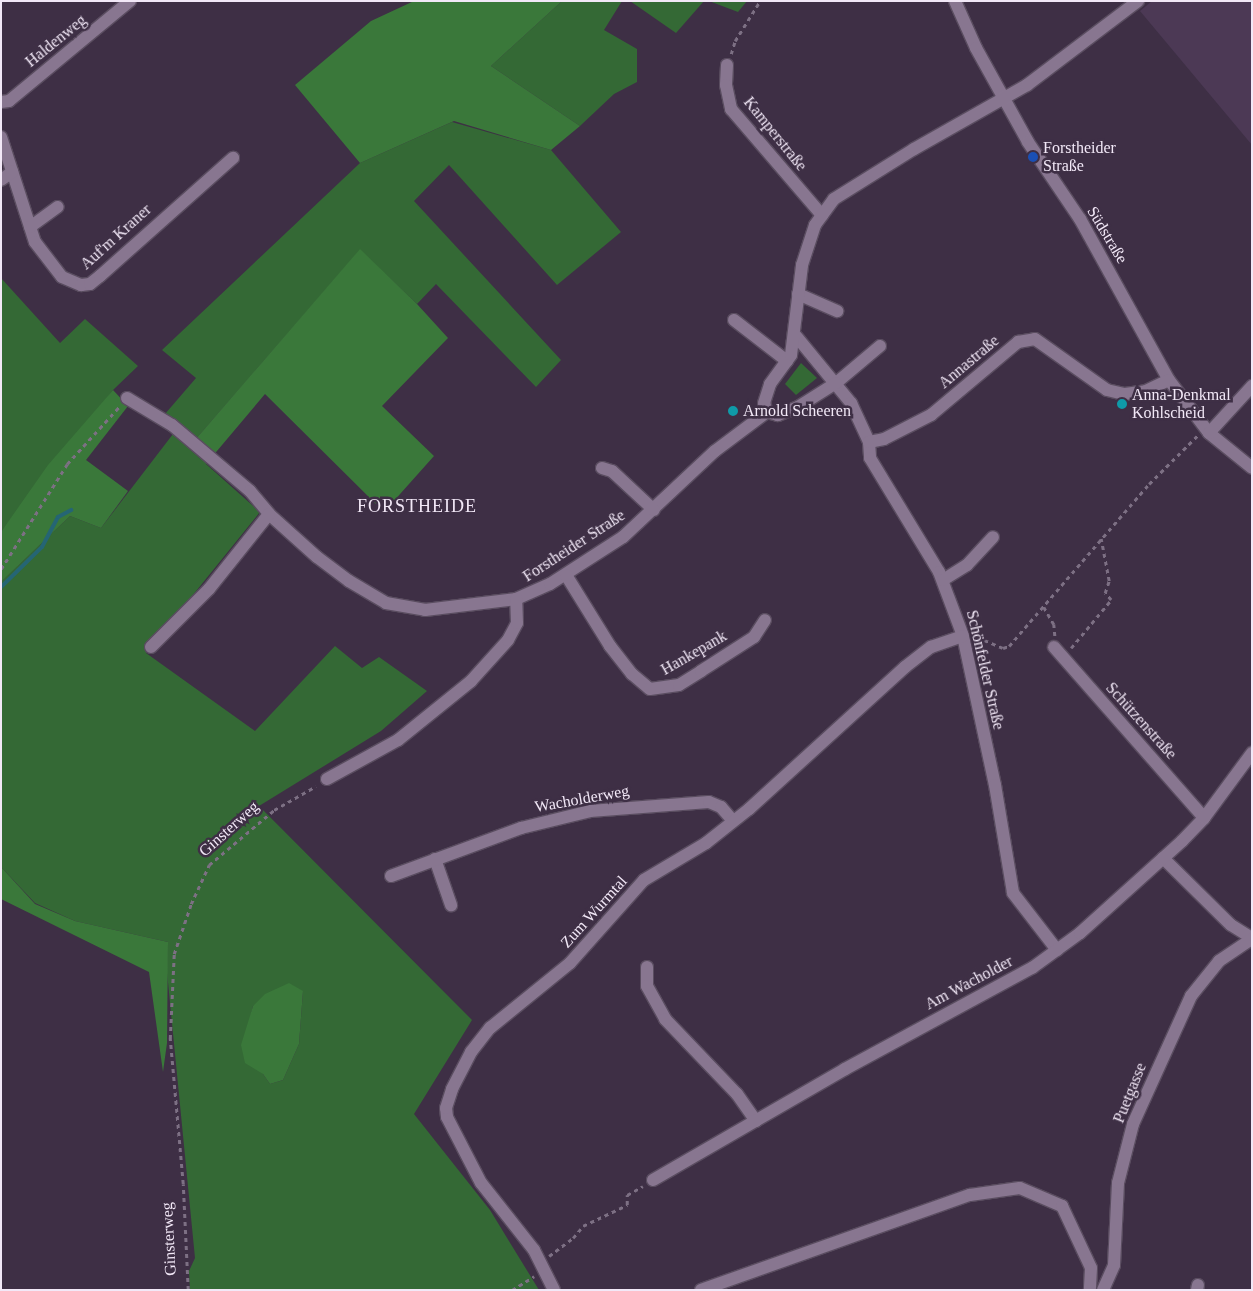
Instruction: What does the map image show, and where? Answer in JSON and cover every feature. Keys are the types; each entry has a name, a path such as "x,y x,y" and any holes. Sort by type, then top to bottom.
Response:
{"street":[{"name":"Haldenweg","path":"1,102 9,101 130,1"},
{"name":"Südstraße","path":"955,1 976,48 1005,97 1028,142 1080,219 1169,380 1209,433 1252,468"},
{"path":"880,346 836,383 787,413 778,415 767,412 765,397 787,361 796,336 793,331 802,266 822,214 834,199 1027,85 1138,1"},
{"name":"Kamperstraße","path":"727,65 726,85 731,109 822,214"},
{"name":"Auf'm Kraner","path":"1,137 36,242 62,277 74,284 90,284 233,158"},
{"path":"1,180 12,172"},
{"path":"30,227 58,207"},
{"path":"798,294 837,311"},
{"path":"734,320 787,361"},
{"name":"Schönfelder Straße","path":"796,336 851,403 869,442 870,458 886,490 943,580 963,636 995,785 1014,893 1057,950"},
{"name":"Annastraße","path":"869,442 884,440 931,415 1018,342 1035,339 1107,390 1125,394 1146,391 1169,380"},
{"path":"1209,433 1252,386"},
{"name":"Forstheider Straße","path":"128,398 172,425 250,490 269,514 333,570 366,593 386,603 425,610 516,599 566,574 623,537 715,451 767,412"},
{"path":"602,468 612,471 654,510"},
{"path":"151,647 209,589 269,514"},
{"path":"943,580 967,565 993,537"},
{"name":"Hankepank","path":"566,574 610,646 632,674 650,689 679,685 754,636 765,620"},
{"path":"326,780 398,740 471,681 508,640 517,623 516,599"},
{"name":"Zum Wurmtal","path":"554,1290 542,1266 480,1183 453,1131 446,1108 452,1089 471,1052 490,1028 570,963 644,880 706,843 905,667 931,647 963,636"},
{"name":"Schützenstraße","path":"1060,654 1204,818"},
{"name":"Am Wacholder","path":"653,1180 845,1069 1032,968 1057,950 1163,858 1204,818 1252,753"},
{"name":"Wacholderweg","path":"391,876 521,828 590,811 710,802 721,807 733,821"},
{"name":"Puetgasse","path":"1103,1290 1114,1265 1118,1183 1132,1124 1191,996 1219,962 1252,938 1231,924 1163,858"},
{"path":"435,860 451,905"},
{"path":"647,967 648,986 665,1019 737,1094 756,1121"},
{"path":"701,1290 970,1195 1020,1188 1062,1206 1091,1268 1090,1290"}],"path":[{"path":"727,65 735,40 760,1"},
{"path":"1,569 67,464 128,398"},
{"path":"963,636 988,639 1003,648 1044,607 1101,539 1196,436 1209,433"},
{"path":"1044,607 1054,624 1060,654 1069,651 1111,600 1105,593 1109,581 1101,539"},
{"name":"Ginsterweg","path":"188,1290 183,1184 170,1039 174,954 191,904 209,865 274,810 326,780"},
{"path":"512,1290 542,1266 573,1238 583,1226 627,1205 626,1195 653,1180"}],"shaded area":[{"path":"1152,1 1252,1 1252,145 1140,11"}],"green space":[{"path":"414,1 562,1 491,66 580,126 551,150 454,121 360,163 295,85 371,21"},
{"path":"562,1 622,1 604,30 637,49 637,82 614,94 580,126 491,66"},
{"path":"630,1 704,1 676,33"},
{"path":"709,1 747,1 738,12"},
{"path":"452,122 551,150 621,232 557,285 449,165 414,201 561,360 536,387 436,284 417,304 360,250 188,448 260,512 146,653 255,731 335,646 362,668 379,657 427,691 381,731 259,806 472,1020 414,1114 490,1210 539,1290 190,1290 189,1271 195,1258 167,972 168,942 75,921 35,903 1,867 1,582 70,516 101,528 173,434 179,423 165,414 196,378 162,350 360,163","holes":["303,991 299,1044 283,1080 270,1084 263,1074 248,1026 253,1006"]},
{"path":"360,249 417,304 448,338 382,406 434,456 384,512 265,394 206,464 188,448"},
{"path":"1,278 60,343 85,319 138,366 113,390 1,532"},
{"path":"801,363 817,378 796,395 785,384"},
{"path":"113,390 128,406 86,460 128,491 101,528 70,516 1,582 1,532 48,465"},
{"path":"1,867 35,904 75,921 168,942 167,1043 163,1072 149,972 1,899"},
{"path":"289,983 303,991 299,1044 283,1080 270,1084 263,1074 245,1063 241,1045 253,1006 265,994"}],"waterway":[{"path":"1,587 42,547 58,517 71,510"}],"place":[{"name":"Forstheider Straße","path":"1033,157"},
{"name":"Anna-Denkmal Kohlscheid","path":"1122,404"},
{"name":"Arnold Scheeren","path":"733,411"}],"district":[{"name":"FORSTHEIDE","path":"417,506"}]}
